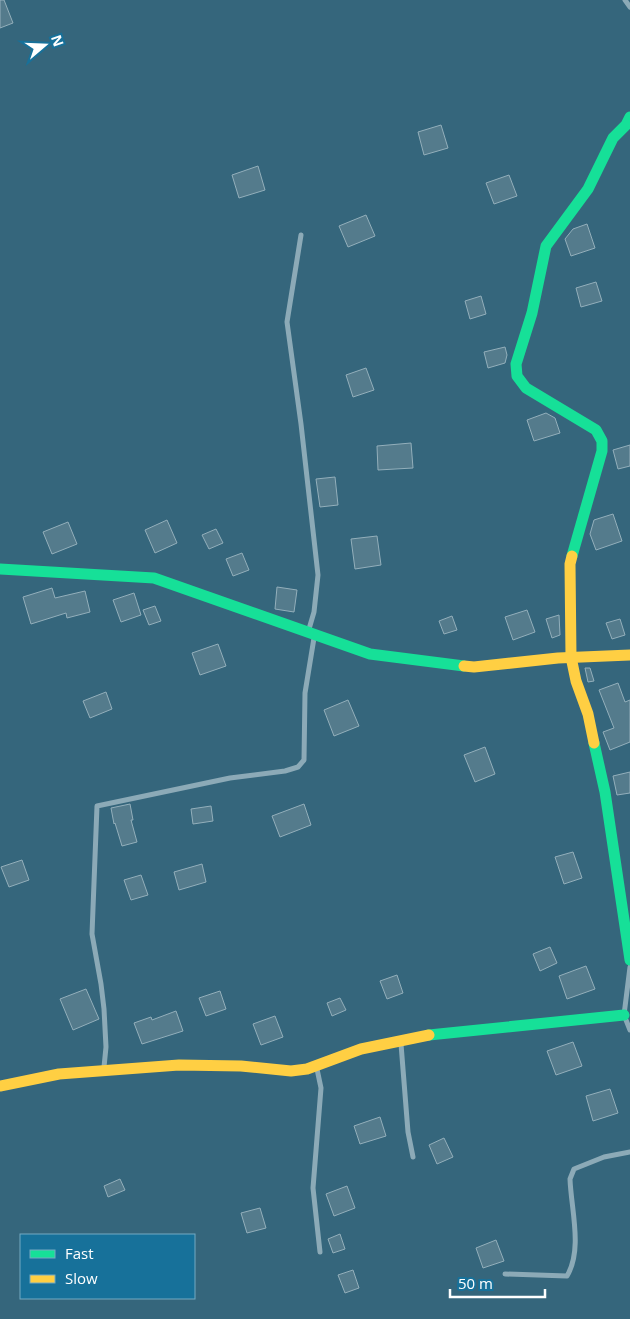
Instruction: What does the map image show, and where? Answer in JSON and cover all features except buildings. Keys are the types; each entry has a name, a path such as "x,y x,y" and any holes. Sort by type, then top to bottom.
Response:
{"street":[{"path":"624,0 630,7"},
{"path":"630,117 626,125 613,138 588,189 546,246 532,313 516,364 517,376 526,388 596,430 602,441 597,469 570,564 572,657 576,681 588,714 605,792 630,960"},
{"path":"104,1071 106,1047 104,1009 92,934 97,806 230,778 285,771 298,767 304,760 305,693 312,634 309,626 314,612 318,575 287,322 301,235"},
{"path":"0,569 154,578 370,654 474,667 572,657 630,655"},
{"path":"630,967 624,1015 630,1030"},
{"path":"0,1086 58,1074 178,1065 241,1066 291,1071 307,1069 361,1049 433,1034 624,1015"},
{"path":"401,1041 408,1132 413,1156"},
{"path":"316,1066 321,1088 312,1188 320,1252"},
{"path":"505,1274 567,1276 572,1267 576,1252 570,1178 574,1169 604,1157 630,1152"}],"traffic: fast":[{"path":"572,556 602,451 602,441 596,430 526,388 517,376 516,364 532,313 546,246 588,189 613,138 626,125 630,117"},
{"path":"0,569 154,578 370,654 464,666"},
{"path":"594,743 605,792 630,960"},
{"path":"429,1035 624,1015"}],"traffic: slow":[{"path":"572,556 570,564 571,657 576,681 588,714 594,743"},
{"path":"464,666 474,667 558,658 630,655"},
{"path":"0,1086 59,1074 179,1065 241,1066 291,1071 307,1069 361,1049 429,1035"}]}
